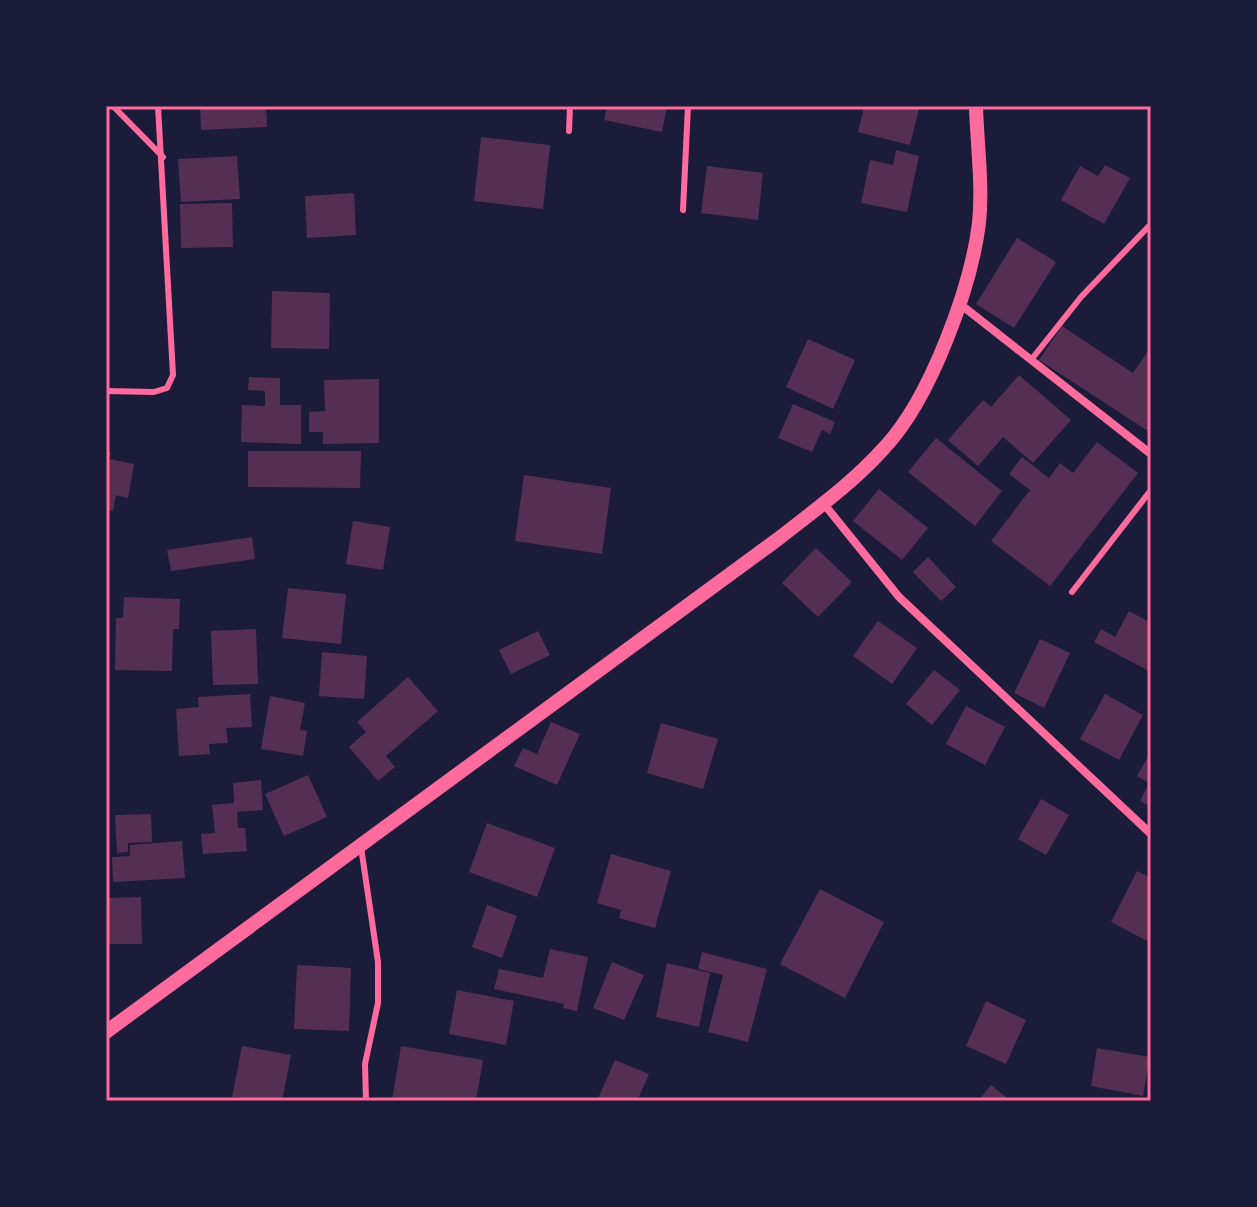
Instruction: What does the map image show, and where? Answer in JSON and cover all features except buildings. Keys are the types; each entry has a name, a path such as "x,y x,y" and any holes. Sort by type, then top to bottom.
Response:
{"street":[{"path":"106,1032 824,504 888,445 947,338 968,277 979,221 976,106"},
{"path":"959,303 1151,454"},
{"path":"824,504 899,597 1151,834"}],"lane":[{"path":"113,106 163,157"},
{"path":"106,391 154,392 167,388 173,375 164,263 163,157 158,106"},
{"path":"569,131 570,106"},
{"path":"683,210 688,106"},
{"path":"1031,360 1081,297 1151,224"},
{"path":"1072,592 1151,490"},
{"path":"361,845 378,962 378,1003 365,1064 366,1101"}]}
